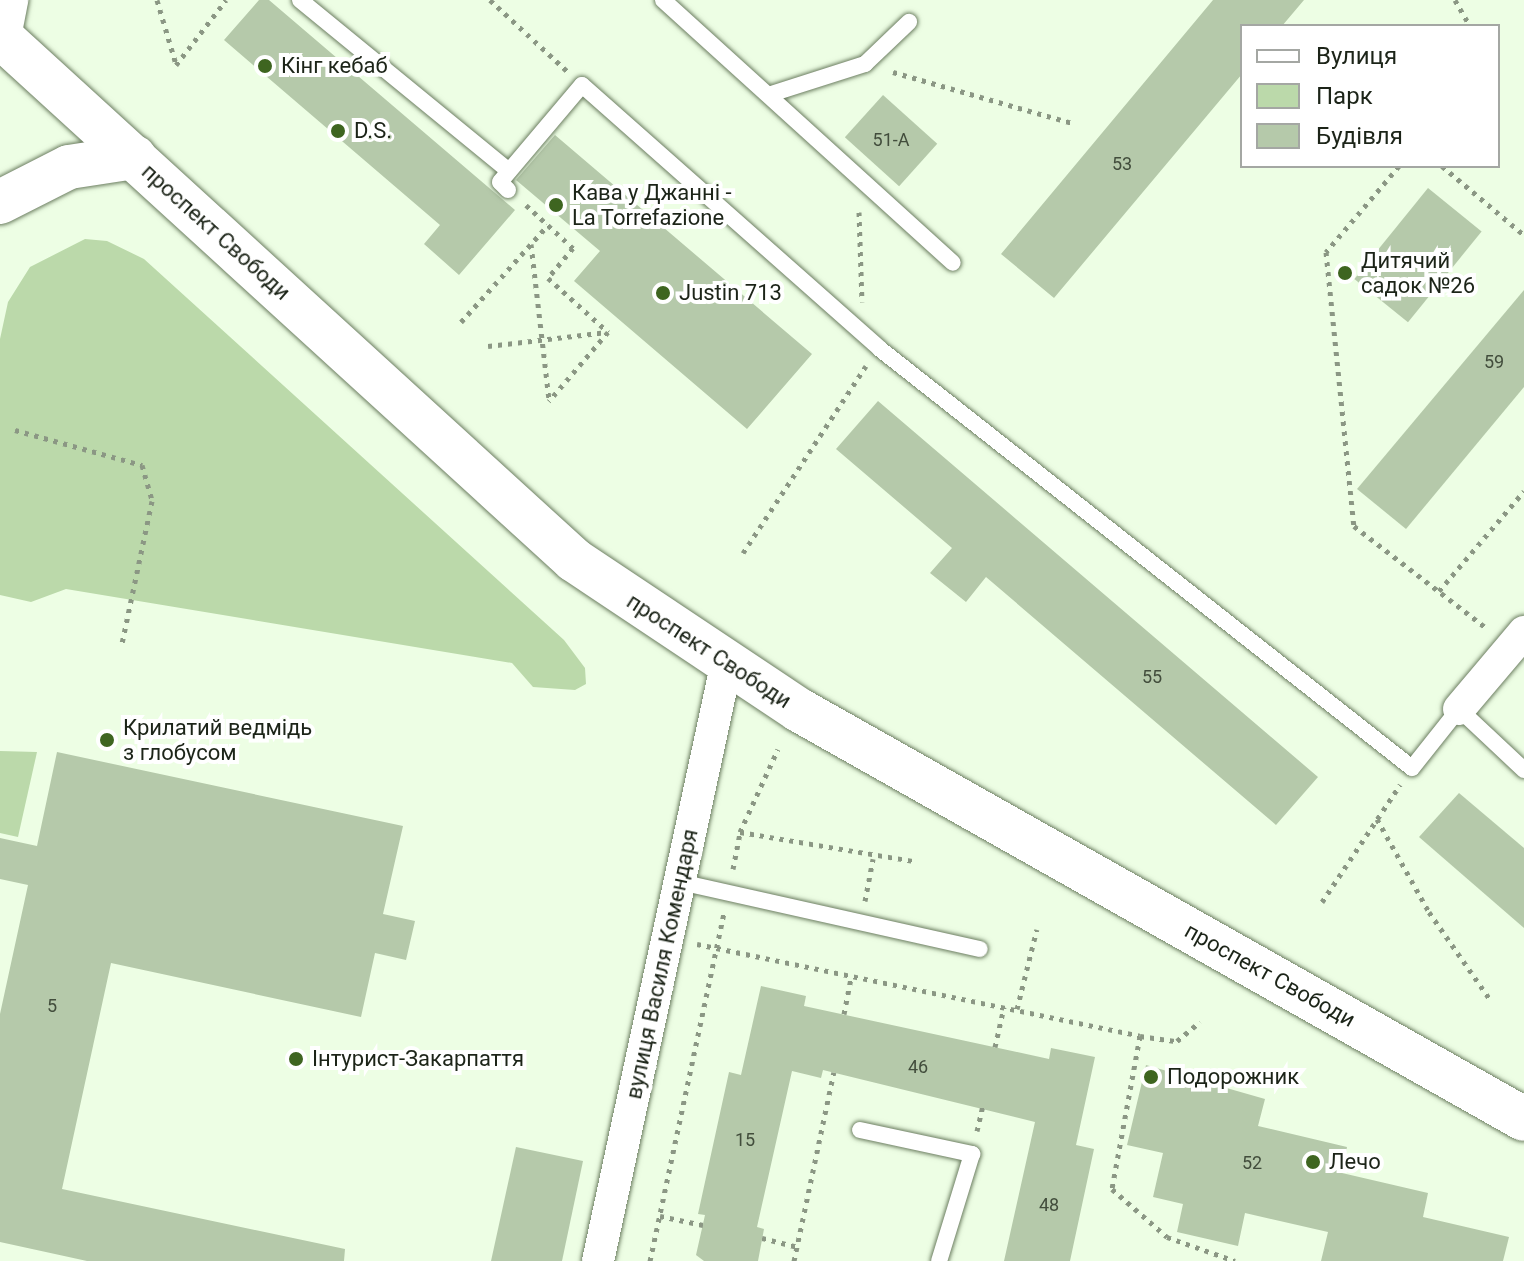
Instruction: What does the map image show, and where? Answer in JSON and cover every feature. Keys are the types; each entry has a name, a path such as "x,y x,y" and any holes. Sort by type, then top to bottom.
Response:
{"main road":[{"name":"проспект Свободи","path":"0,38 574,560 726,666 1524,1119"},
{"path":"0,202 69,167 134,157"}],"street":[{"path":"0,38 8,0"},
{"path":"1459,709 1517,641"},
{"name":"вулиця Василя Комендаря","path":"598,1261 726,666"}],"lane":[{"path":"300,0 509,171"},
{"path":"663,0 771,94 953,263"},
{"path":"771,94 865,64 909,22"},
{"path":"508,190 500,182 582,85 863,335 1412,768 1459,709 1524,770"},
{"path":"680,882 729,890 980,949"},
{"path":"860,1130 972,1154 939,1261"}],"path":[{"path":"157,0 176,65 226,0"},
{"path":"490,0 582,85"},
{"path":"1455,0 1469,24"},
{"path":"865,64 1072,123"},
{"path":"1397,168 1326,252 1354,526 1439,591 1517,641"},
{"path":"1444,168 1524,235"},
{"path":"857,174 863,335"},
{"path":"522,202 573,248 548,278 608,332"},
{"path":"461,322 548,225"},
{"path":"531,244 549,401 608,332"},
{"path":"488,346 608,332"},
{"path":"743,553 868,362"},
{"path":"15,430 142,465 152,501 122,643"},
{"path":"1439,591 1524,491"},
{"path":"650,1261 740,832 778,749"},
{"path":"1322,902 1412,768"},
{"path":"1377,819 1429,912 1489,998"},
{"path":"740,832 873,859 913,861"},
{"path":"860,922 873,859"},
{"path":"1017,1010 1037,929"},
{"path":"668,938 1140,1036 1177,1041 1200,1022"},
{"path":"844,1014 851,977"},
{"path":"995,1047 1004,1007"},
{"path":"1140,1036 1112,1189 1167,1237 1235,1261"},
{"path":"794,1261 834,1072"},
{"path":"660,1216 703,1225"},
{"path":"762,1238 797,1247"}],"green space":[{"path":"85,239 107,241 144,259 564,640 585,668 586,684 575,690 533,687 512,663 66,589 31,602 0,595 0,339 8,302 30,267"},
{"path":"0,751 37,752 18,837 0,833"}],"building":[{"path":"259,0 269,0 515,210 459,275 424,244 440,225 224,40"},
{"path":"1213,0 1304,0 1284,24 1240,24 1240,76 1054,298 1001,254"},
{"path":"883,95 937,144 899,186 845,137"},
{"path":"555,135 812,354 747,429 574,281 600,251 516,180"},
{"path":"1428,188 1482,231 1408,322 1354,279"},
{"path":"1524,290 1524,387 1406,529 1357,489"},
{"path":"878,401 1318,777 1276,825 986,577 966,602 930,573 952,548 836,449"},
{"path":"57,752 403,826 383,914 415,921 406,960 375,953 361,1017 111,963 62,1189 345,1249 344,1261 87,1261 0,1242 0,1014 28,885 0,879 0,838 37,846"},
{"path":"1459,793 1524,848 1524,928 1419,837"},
{"path":"761,986 806,996 804,1006 1049,1059 1051,1048 1095,1057 1076,1145 1094,1149 1070,1261 1004,1261 1035,1122 823,1070 821,1078 792,1071 757,1227 764,1229 758,1261 704,1261 696,1255 705,1215 698,1214 729,1072 741,1075"},
{"path":"1146,1065 1265,1099 1258,1126 1347,1147 1342,1173 1428,1193 1423,1217 1509,1237 1503,1261 1321,1261 1328,1232 1245,1213 1238,1246 1177,1232 1183,1204 1153,1197 1163,1153 1127,1145"},
{"path":"516,1147 583,1161 562,1261 491,1261"}],"place":[{"name":"Кінг кебаб","path":"265,66"},
{"name":"D.S.","path":"338,131"},
{"name":"Кава у Джанні - La Torrefazione","path":"556,205"},
{"name":"Дитячий садок №26","path":"1345,273"},
{"name":"Justin 713","path":"663,293"},
{"name":"Крилатий ведмідь з глобусом","path":"107,740"},
{"name":"Інтурист-Закарпаття","path":"296,1059"},
{"name":"Подорожник","path":"1151,1077"},
{"name":"Лечо","path":"1313,1162"}]}
